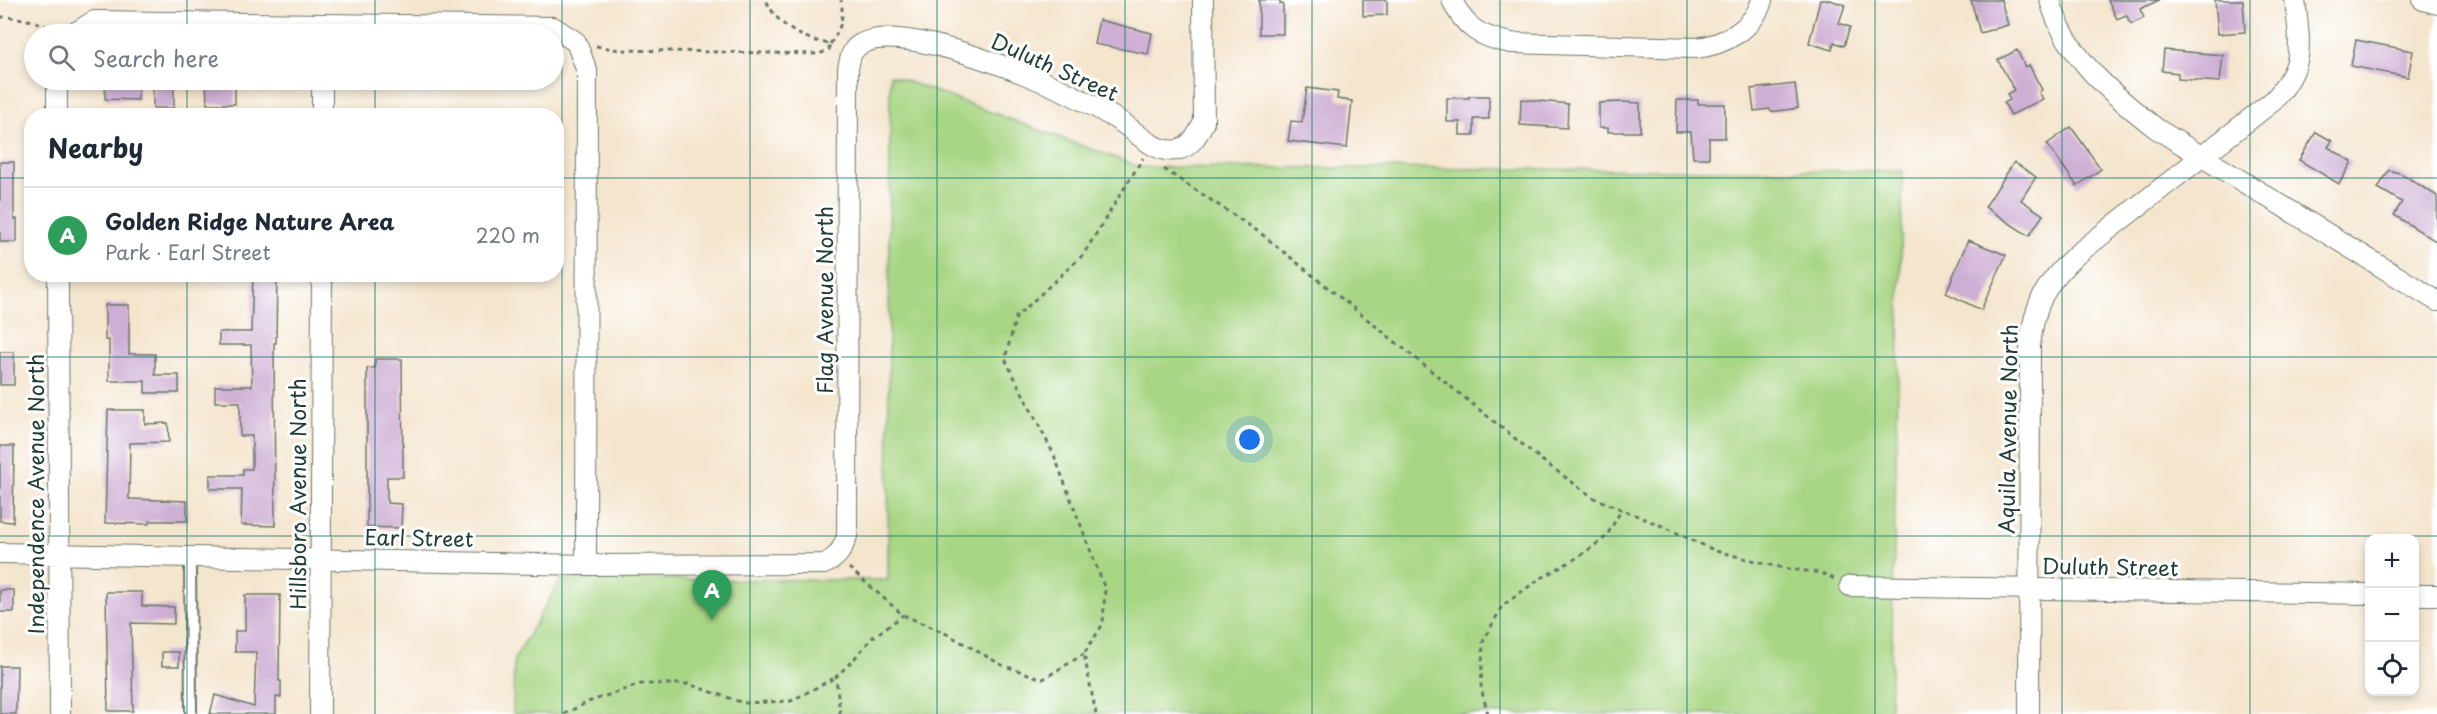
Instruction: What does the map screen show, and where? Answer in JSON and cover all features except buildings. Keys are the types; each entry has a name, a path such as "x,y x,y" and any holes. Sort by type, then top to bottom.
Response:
{"street":[{"path":"1146,154 1175,151 1185,147 1197,137 1204,122 1203,0"},
{"path":"1452,0 1464,21 1475,31 1489,39 1511,44 1696,48 1712,46 1740,31 1752,19 1762,0"},
{"path":"2050,0 2072,45 2094,76 2124,104 2157,129 2437,301"},
{"name":"Aquila Avenue North","path":"2029,714 2028,589 2032,319 2042,294 2057,273 2076,255 2273,101 2288,85 2296,69 2300,50 2295,0"},
{"path":"2423,0 2437,4"},
{"path":"89,24 94,21 170,24"},
{"path":"564,34 576,42 587,71 586,565"},
{"name":"Duluth Street","path":"861,44 881,38 907,40 965,54 1020,72 1072,95 1112,117 1146,154"},
{"name":"Flag Avenue North","path":"843,560 843,548 847,536 848,69 850,54 861,44"},
{"path":"57,90 57,108"},
{"path":"322,90 322,108"},
{"name":"Independence Avenue North","path":"58,282 60,714"},
{"name":"Hillsboro Avenue North","path":"320,714 322,282"},
{"name":"Earl Street","path":"0,553 586,565 812,565 843,560"},
{"name":"Duluth Street","path":"1850,586 2365,594"},
{"path":"2419,595 2437,595"}],"lane":[{"path":"190,557 191,714"}],"path":[{"path":"766,0 770,10 787,29 816,42 830,44"},
{"path":"576,42 620,50 819,54 829,50 830,44 840,30 843,13 841,0"},
{"path":"0,17 15,17 42,24"},
{"path":"843,560 903,615 947,634 1002,665 1043,679 1084,654 1103,624 1105,589 1054,455 1005,359 1016,317 1083,255 1146,154"},
{"path":"1162,168 1259,232 1544,461 1594,498 1716,551 1782,568 1821,573 1850,586"},
{"path":"1488,714 1481,688 1483,642 1502,606 1606,537 1622,509"},
{"path":"564,714 588,702 641,684 688,684 744,703 791,701 836,677 872,638 903,615"},
{"path":"1084,654 1096,714"},
{"path":"836,677 840,714"}],"green space":[{"path":"890,75 1140,167 1903,171 1890,714 513,714 514,660 561,579 888,580"}],"place":[{"name":"Golden Ridge Nature Area","path":"712,620"}]}
